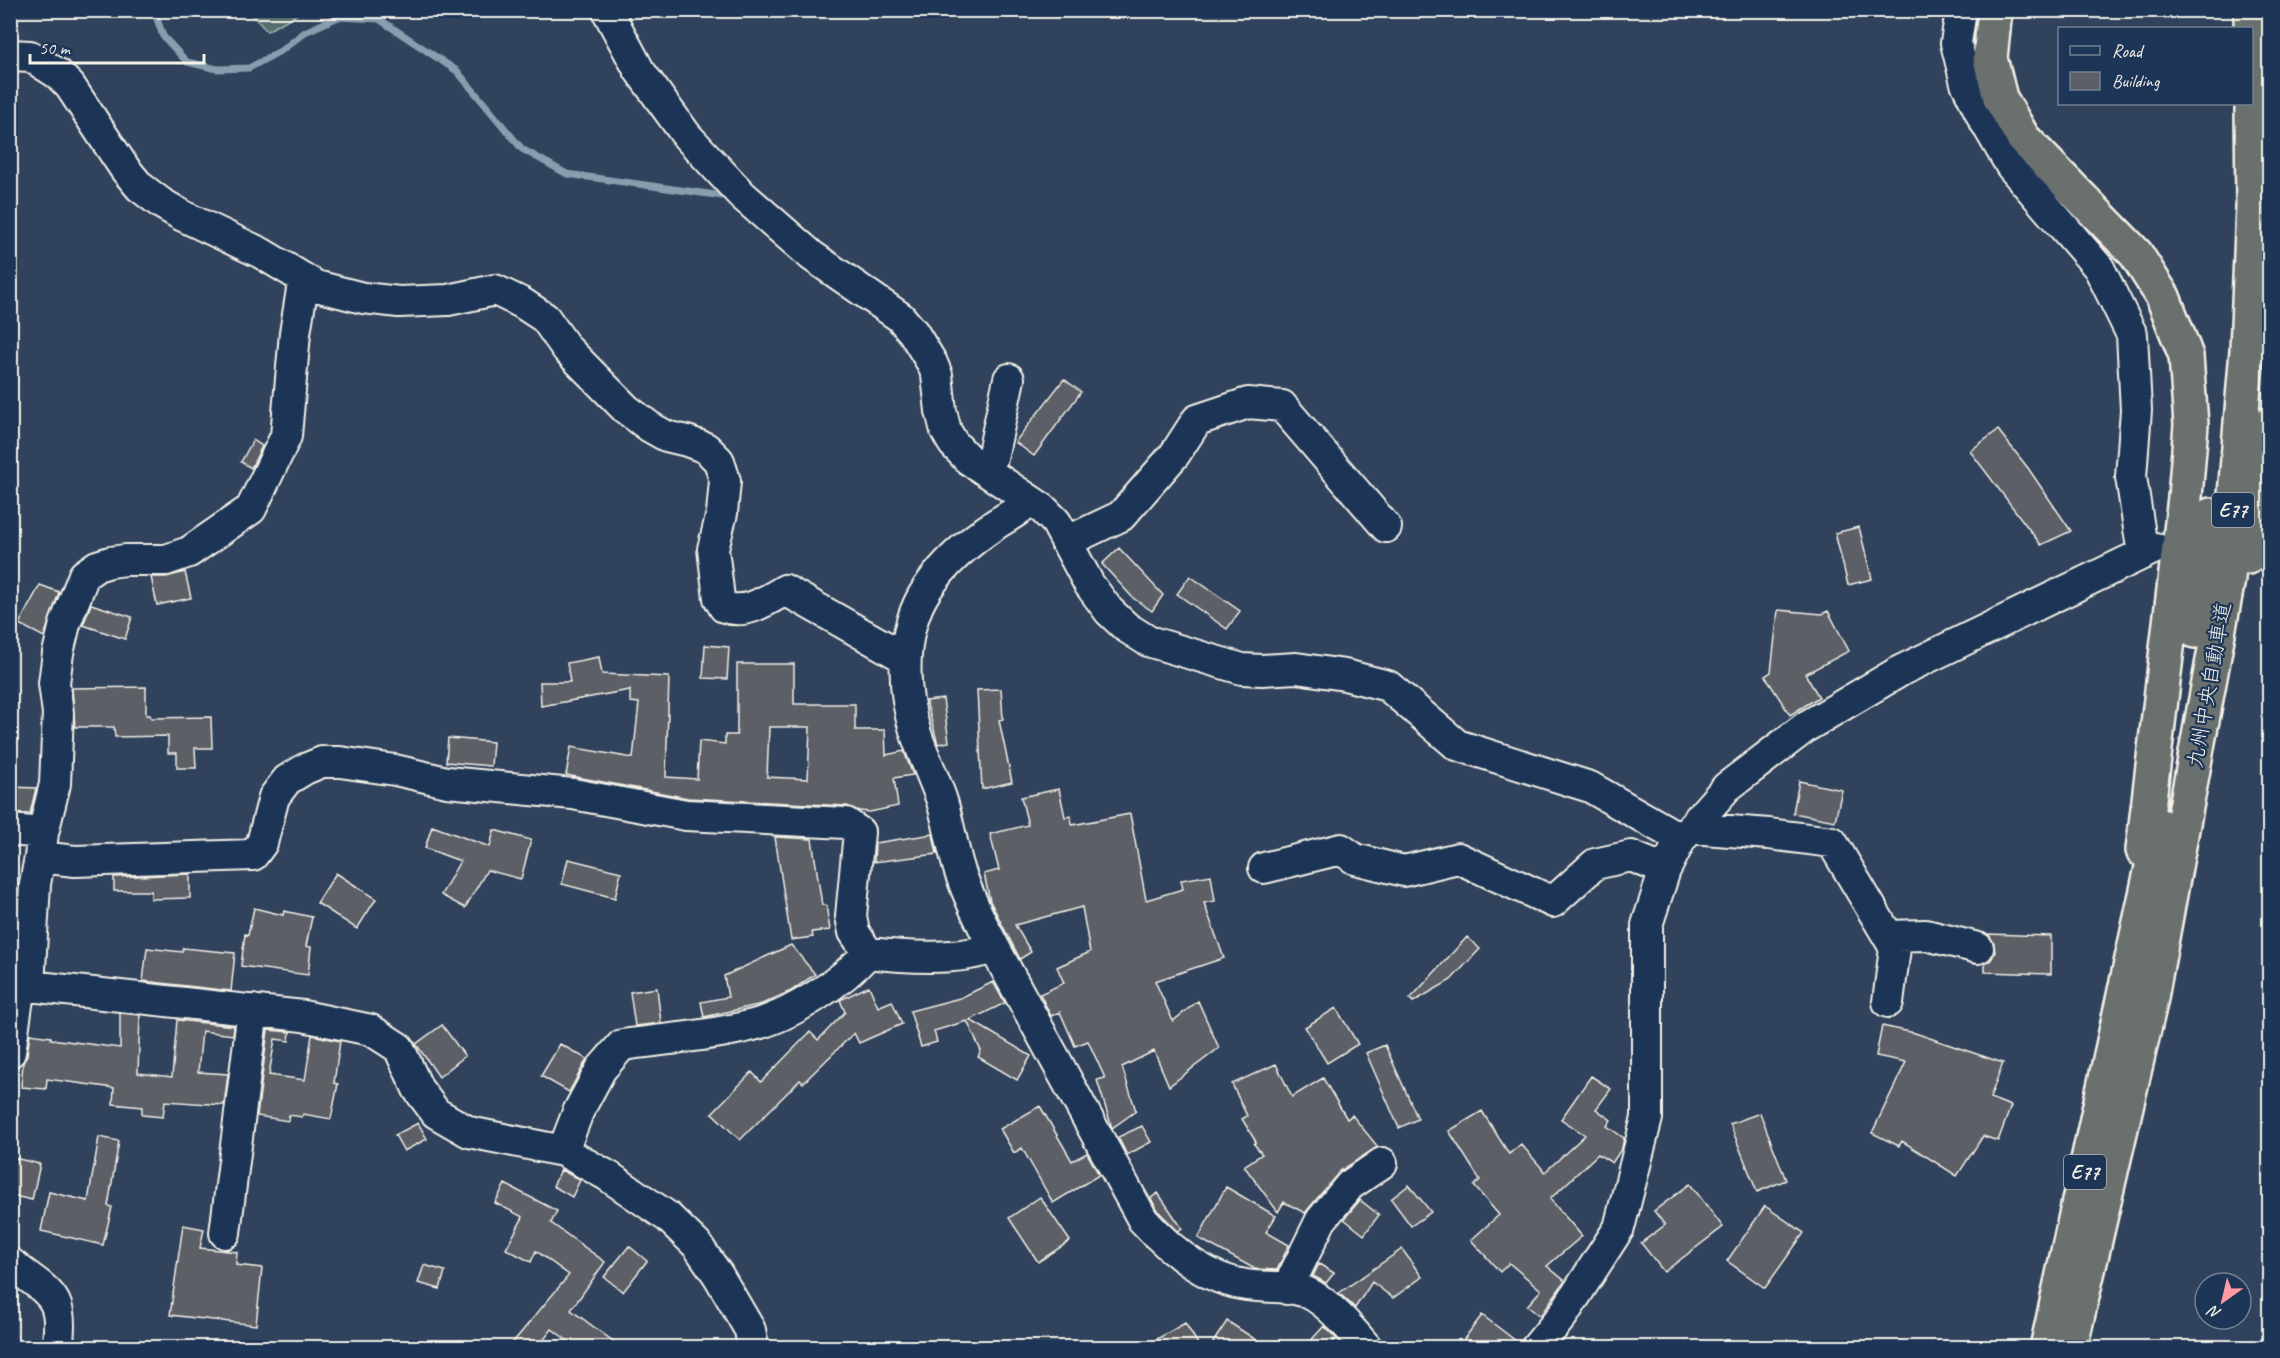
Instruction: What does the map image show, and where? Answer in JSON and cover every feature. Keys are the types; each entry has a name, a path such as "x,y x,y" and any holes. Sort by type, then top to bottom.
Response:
{"highway":[{"path":"1995,10 1990,58 2000,98 2023,138 2136,254 2163,297 2186,356 2191,425 2185,497 2149,809 2134,907 2136,1000"},
{"path":"2231,10 2232,27"},
{"name":"九州中央自動車道","path":"2252,10 2252,27"},
{"name":"九州中央自動車道","path":"2047,1347 2136,1000 2202,591 2217,471 2231,254 2234,105"},
{"name":"九州中央自動車道","path":"2070,1347 2136,1000 2228,579 2247,350 2253,206 2252,105"},
{"path":"2136,1000 2177,911 2235,637 2270,424"}],"street":[{"path":"607,10 639,70 687,136 742,195 812,256 900,317 913,332 937,375 946,431 959,451 1043,509 1056,522 1089,584 1109,611 1126,627 1148,641 1242,669 1296,668 1345,675 1388,686 1457,745 1590,787 1686,834 1769,834 1832,842 1895,948 1888,1002"},
{"path":"1536,1347 1563,1315 1619,1228 1647,1118 1647,925 1665,870 1686,834 1727,787 1807,726 1902,670 2149,551 2131,477 2136,410 2132,335 2099,268 2011,166 1983,118 1966,83 1956,43 1961,10"},
{"path":"10,55 30,56 58,74 70,86 124,169 140,187 183,216 261,253 316,286 363,298 399,302 448,300 495,290 522,303 544,318 567,349 626,409 666,436 706,448 719,461 725,481 722,513 712,549 719,598 724,607 735,611 762,604 785,590 905,658"},
{"path":"10,1052 35,884 55,784 58,713 54,683 65,624 84,575 97,566 126,560 166,561 189,552 251,509 286,436 296,333 302,290 306,281"},
{"path":"986,471 993,458 1009,379"},
{"path":"1066,542 1121,516 1174,454 1197,420 1248,403 1282,406 1386,527"},
{"path":"1029,500 1023,508 966,546 940,572 917,606 905,658 907,694 915,732 941,798 960,872 994,947 1143,1220 1176,1252 1215,1276 1230,1282 1306,1292 1339,1316 1367,1347"},
{"path":"10,830 75,861 253,855 262,843 274,797 287,780 322,762 340,762 395,770 447,782 573,794 686,815 846,823 859,832 852,916 854,932 868,953"},
{"path":"1264,868 1341,849 1355,859 1404,871 1458,858 1553,902 1595,864 1631,856 1665,870"},
{"path":"1888,936 1926,934 1978,948"},
{"path":"563,1151 578,1112 601,1069 622,1045 755,1025 792,1009 825,989 868,953 962,955 981,953 994,947"},
{"path":"20,985 303,1016 371,1030 399,1048 418,1089 436,1113 469,1132 563,1151 608,1176 668,1217 697,1245 718,1275 750,1330 753,1347"},
{"path":"225,1233 254,1010"},
{"path":"1287,1289 1322,1220 1350,1185 1382,1163"},
{"path":"10,1263 52,1295 58,1309 61,1326 57,1347"}],"green space":[{"path":"248,11 303,11 267,31"}],"building":[{"path":"1064,379 1081,392 1034,456 1015,442"},
{"path":"1998,430 2028,468 2071,531 2041,545 1970,451"},
{"path":"253,440 262,446 251,468 241,462"},
{"path":"1859,527 1872,579 1848,585 1835,533"},
{"path":"1119,548 1163,595 1152,611 1133,598 1102,564"},
{"path":"185,572 191,598 157,605 151,577 166,577"},
{"path":"1190,576 1240,611 1227,629 1177,594"},
{"path":"40,585 59,592 44,637 19,624"},
{"path":"91,604 132,617 125,639 83,625"},
{"path":"1778,610 1822,614 1828,611 1849,651 1805,674 1819,697 1790,715 1765,676 1771,672"},
{"path":"705,645 729,647 727,679 703,678"},
{"path":"599,657 602,674 669,677 666,777 697,779 699,741 725,744 725,735 737,735 737,664 794,664 794,704 855,704 855,730 885,730 886,755 904,751 913,775 894,778 898,806 870,812 859,811 847,806 688,798 566,775 571,747 633,758 639,703 630,702 630,690 541,706 540,682 570,682 567,663","holes":["769,727 810,727 808,779 767,777"]},
{"path":"146,687 146,715 150,715 151,718 211,717 212,748 195,748 196,768 177,768 177,753 168,753 168,736 115,737 114,727 75,727 72,688"},
{"path":"1001,689 1003,719 999,720 1012,782 982,789 977,690"},
{"path":"943,699 949,742 938,744 926,701"},
{"path":"448,738 493,742 491,766 446,762"},
{"path":"1799,781 1842,790 1835,821 1793,813"},
{"path":"10,787 36,788 30,814 10,813"},
{"path":"1059,789 1065,817 1071,816 1072,825 1130,814 1146,900 1183,889 1181,880 1211,875 1215,901 1204,903 1224,958 1155,981 1173,1021 1198,1001 1219,1048 1169,1086 1154,1051 1122,1067 1136,1111 1112,1128 1097,1080 1105,1078 1088,1041 1075,1046 1060,1012 1051,1016 1040,994 1064,983 1057,967 1090,952 1082,907 1015,925 1031,952 1020,959 990,901 984,874 999,870 990,834 1028,825 1021,797"},
{"path":"432,826 490,847 494,830 531,840 521,879 487,870 465,908 441,895 460,861 425,848"},
{"path":"933,834 937,854 874,862 875,843"},
{"path":"775,837 812,839 822,905 826,905 830,930 812,932 813,937 791,940"},
{"path":"568,859 621,872 615,898 562,884"},
{"path":"336,873 376,899 357,929 317,903"},
{"path":"190,874 190,898 151,899 151,891 114,891 114,877"},
{"path":"254,908 283,915 284,911 312,917 306,946 311,947 308,975 241,966 245,934 248,935"},
{"path":"1988,934 2051,936 2051,974 1985,972 1985,963 1991,960 1995,952 1994,943"},
{"path":"1467,937 1480,949 1451,980 1413,1002 1410,999"},
{"path":"791,945 815,974 791,991 762,1004 704,1017 701,1002 728,997 724,976"},
{"path":"147,948 182,952 183,948 235,953 231,991 143,981"},
{"path":"993,982 1005,1003 970,1020 1031,1056 1017,1080 978,1057 981,1051 967,1021 934,1031 937,1042 921,1047 910,1011 960,998"},
{"path":"869,986 878,1007 892,1001 902,1024 859,1043 854,1033 803,1083 800,1080 740,1140 712,1113 752,1072 761,1082 810,1032 818,1040 845,1012 840,1000"},
{"path":"657,988 661,1023 635,1026 630,992"},
{"path":"1336,1008 1358,1044 1327,1063 1305,1027"},
{"path":"120,1013 140,1015 138,1073 172,1077 177,1020 234,1026 233,1035 202,1031 198,1072 228,1074 224,1105 165,1101 163,1117 142,1115 142,1107 113,1104 114,1088 47,1079 46,1089 21,1087 23,1063 27,1055 30,1034 120,1048"},
{"path":"442,1025 465,1056 439,1077 416,1044"},
{"path":"1882,1026 1915,1033 2003,1063 1990,1098 2011,1106 1998,1141 1983,1136 1957,1176 1902,1141 1899,1146 1872,1133 1906,1062 1876,1056"},
{"path":"268,1030 290,1032 289,1041 275,1039 269,1075 305,1080 312,1035 340,1041 334,1083 338,1084 331,1119 303,1114 302,1117 289,1115 288,1121 257,1116"},
{"path":"560,1044 587,1059 569,1092 541,1076"},
{"path":"1385,1045 1418,1119 1399,1128 1366,1053"},
{"path":"1276,1064 1292,1097 1323,1078 1347,1119 1352,1115 1378,1147 1340,1171 1305,1213 1284,1202 1278,1212 1244,1166 1262,1154 1254,1144 1256,1142 1242,1119 1247,1116 1232,1084"},
{"path":"1591,1076 1611,1089 1596,1109 1611,1120 1607,1126 1624,1138 1622,1148 1612,1163 1598,1154 1550,1199 1582,1236 1547,1266 1565,1281 1540,1316 1527,1306 1541,1290 1509,1263 1500,1272 1471,1240 1499,1215 1474,1186 1480,1180 1449,1131 1482,1111 1509,1154 1521,1144 1545,1172 1585,1135 1561,1119"},
{"path":"1040,1106 1072,1161 1087,1153 1099,1175 1053,1203 1022,1148 1014,1153 1000,1129"},
{"path":"1760,1113 1786,1180 1757,1192 1730,1124"},
{"path":"418,1123 427,1139 404,1151 395,1135"},
{"path":"1142,1126 1151,1142 1127,1155 1118,1137"},
{"path":"99,1137 119,1141 108,1206 112,1207 103,1245 41,1231 49,1192 88,1201"},
{"path":"10,1157 40,1164 32,1200 10,1195"},
{"path":"561,1170 580,1180 572,1197 553,1186"},
{"path":"505,1184 557,1211 551,1223 605,1262 571,1310 621,1347 576,1347 552,1329 538,1347 509,1347 569,1275 536,1251 531,1262 506,1249 523,1217 495,1203"},
{"path":"1690,1184 1723,1227 1664,1272 1641,1243 1665,1225 1654,1211"},
{"path":"1409,1185 1431,1212 1411,1226 1391,1199"},
{"path":"1226,1187 1276,1216 1266,1232 1289,1245 1277,1270 1255,1269 1198,1238"},
{"path":"1158,1193 1182,1228 1178,1231 1157,1210 1151,1198"},
{"path":"1040,1197 1070,1241 1038,1262 1009,1218"},
{"path":"1360,1200 1379,1215 1364,1235 1344,1219"},
{"path":"1765,1206 1804,1233 1765,1288 1727,1261"},
{"path":"183,1225 204,1229 200,1248 237,1252 236,1265 262,1268 256,1325 170,1315"},
{"path":"629,1246 647,1261 623,1292 604,1277"},
{"path":"1402,1249 1422,1277 1393,1298 1372,1282 1355,1308 1339,1293"},
{"path":"1319,1264 1334,1273 1326,1283 1313,1276"},
{"path":"424,1265 445,1271 440,1289 418,1283"},
{"path":"1482,1315 1520,1344 1519,1347 1458,1347"},
{"path":"1227,1321 1267,1347 1210,1347"},
{"path":"1185,1323 1200,1347 1143,1347"},
{"path":"1324,1326 1336,1338 1330,1347 1305,1347"}],"waterway":[{"path":"154,10 163,36 187,62 217,69 249,68 282,50 305,32 338,17 379,19 457,71 522,149 567,174 730,197"}]}
